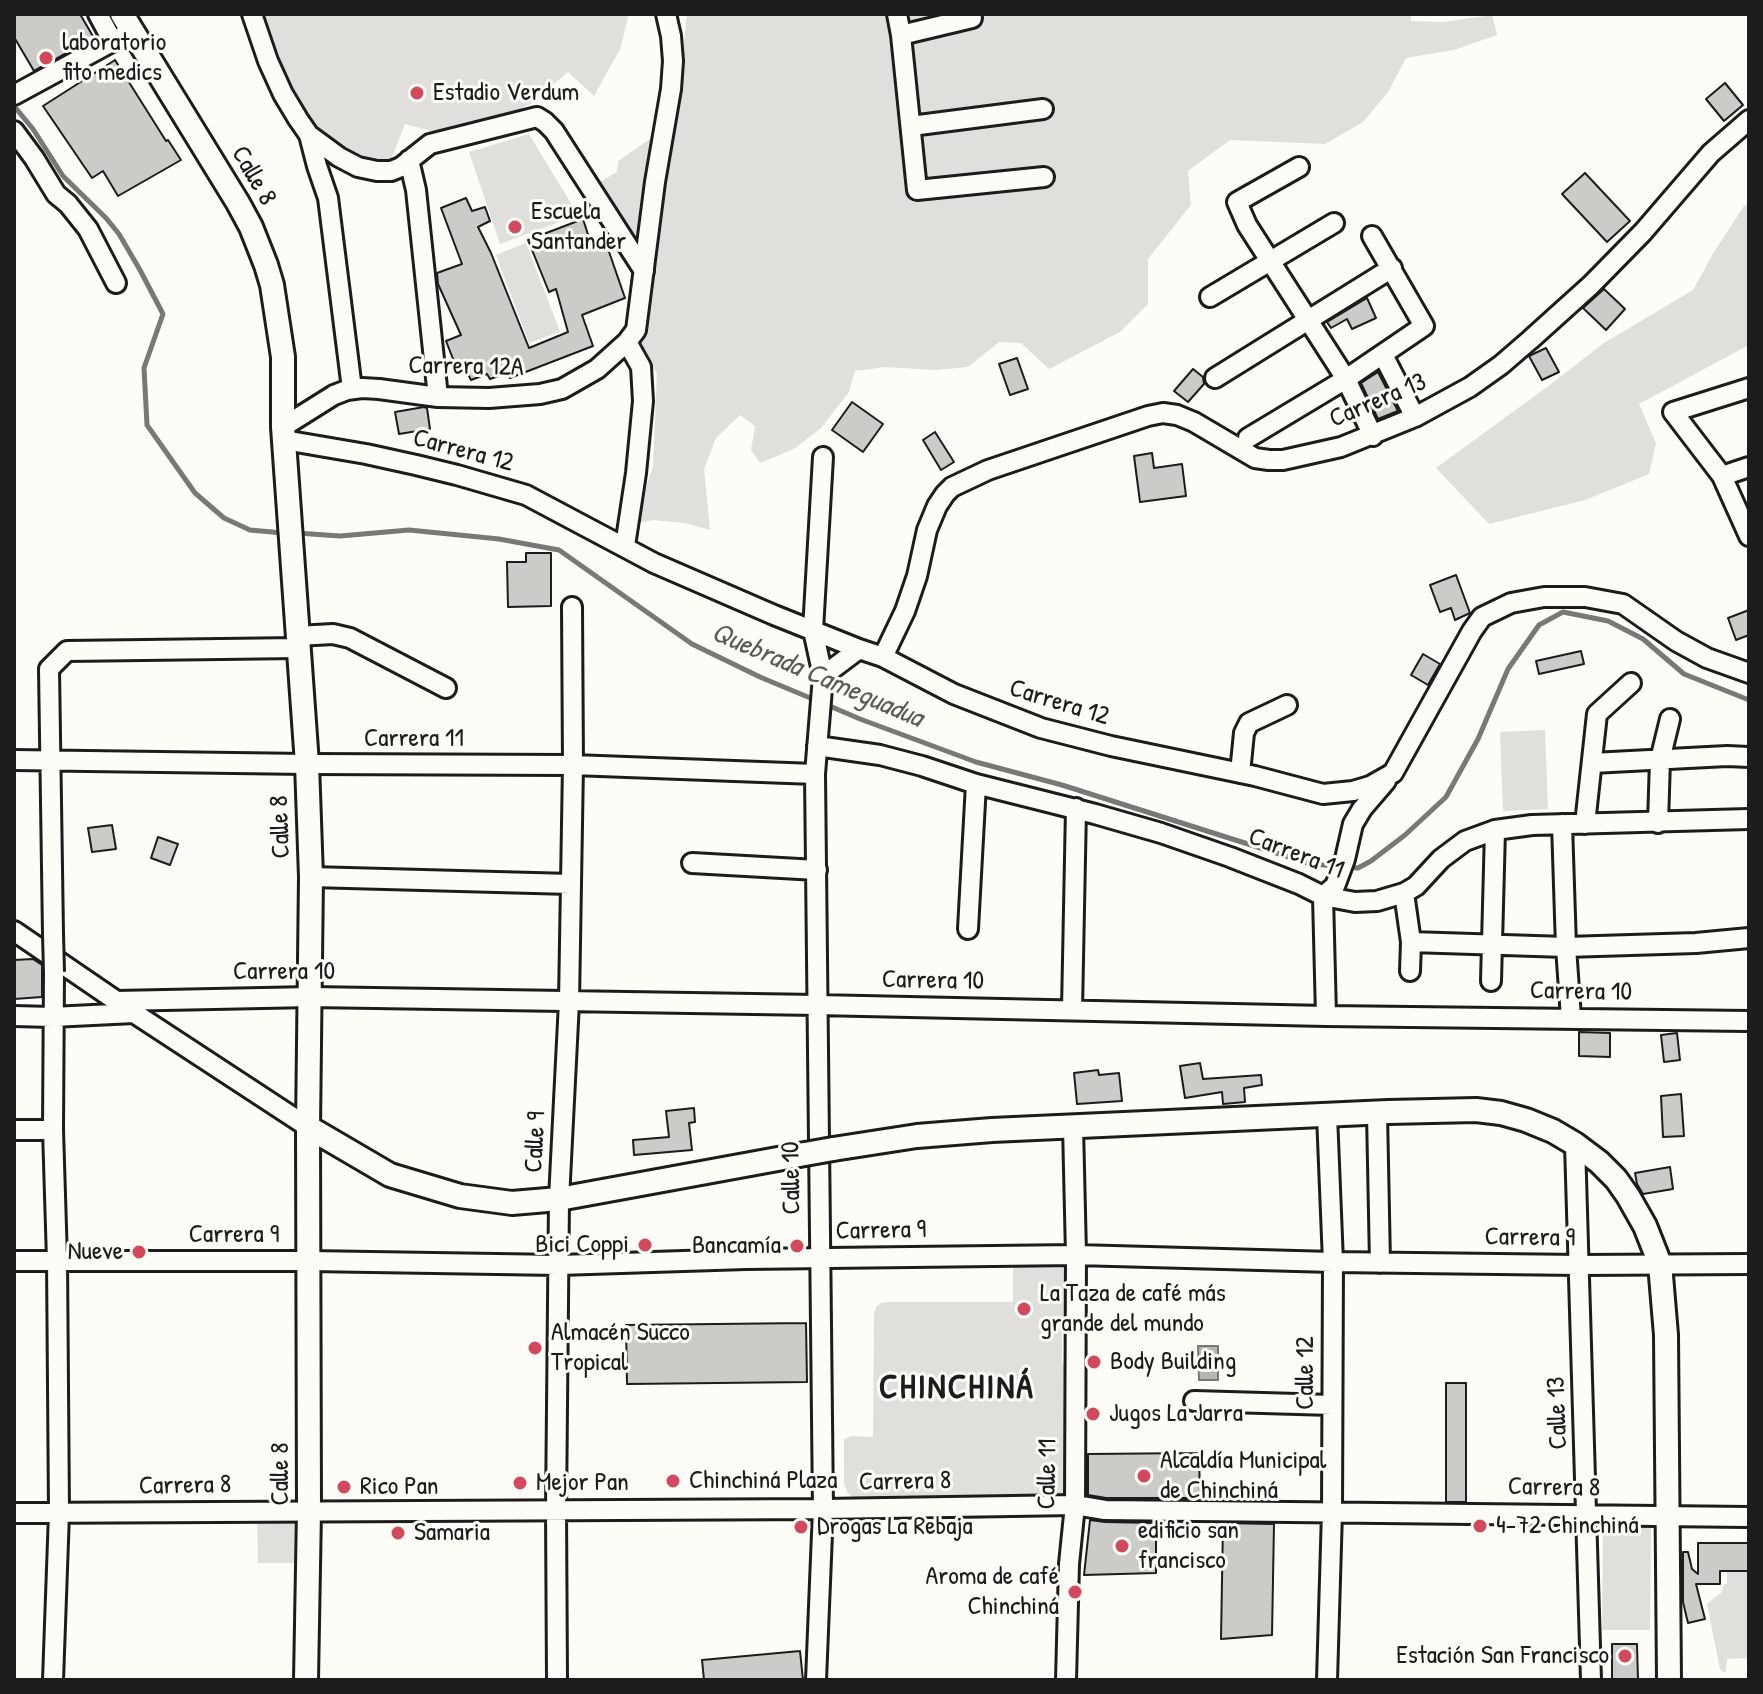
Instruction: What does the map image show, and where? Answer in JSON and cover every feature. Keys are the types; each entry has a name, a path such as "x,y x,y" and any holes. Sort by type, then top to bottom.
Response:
{"main road":[{"name":"Calle 8","path":"123,29 238,203 259,246 272,285 283,357 283,434 307,764 311,877 306,1680"},
{"path":"308,1127 390,1175 460,1196 512,1203 559,1199 917,1136 1073,1126 1476,1110 1526,1120 1575,1144 1616,1179 1645,1226 1660,1264 1666,1335 1669,1680"}],"street":[{"path":"19,92 123,29 98,14"},
{"path":"252,14 283,94 309,135 328,198 352,389"},
{"path":"625,546 643,401 641,367 632,336 671,89 673,61 666,14"},
{"path":"897,14 917,190 1044,177"},
{"path":"901,35 972,18 971,14"},
{"path":"911,126 1043,109"},
{"path":"309,135 358,167 391,171 401,167 430,144 537,117 554,131 644,271"},
{"name":"Carrera 13","path":"883,657 905,611 917,576 927,530 937,506 945,494 963,480 1163,413 1194,422 1244,453 1269,460 1341,447 1415,417 1470,387 1530,340 1591,285 1643,232 1711,153 1749,120"},
{"path":"14,131 56,194 88,229 116,283"},
{"path":"409,160 416,190 438,397"},
{"path":"1299,167 1237,202 1247,225 1346,379 1373,436"},
{"path":"1210,297 1334,223"},
{"path":"1215,378 1392,268 1372,236"},
{"name":"Carrera 13","path":"1248,438 1346,379 1424,326 1392,268"},
{"name":"Carrera 12A","path":"283,434 334,395 352,389 489,398 562,389 597,369 632,336"},
{"path":"1383,355 1415,417"},
{"path":"1749,388 1673,412 1722,476 1749,536"},
{"name":"Carrera 12","path":"283,434 457,475 526,495 654,563 883,657 954,694 1041,728 1323,794 1370,786 1393,773"},
{"name":"Calle 10","path":"816,1680 823,1509 815,774 822,684 813,630 823,457"},
{"path":"1722,476 1749,467"},
{"path":"1326,1016 1329,891 1345,859 1353,824 1393,773 1482,617 1511,603 1544,597 1585,597 1623,604 1697,653 1749,673"},
{"name":"Calle 9","path":"557,1680 559,1199 569,1002 572,607"},
{"path":"53,1680 59,1513 49,669 67,651 298,642 333,634 350,638 446,688"},
{"path":"822,684 859,649"},
{"path":"1585,824 1597,714 1631,683"},
{"path":"1240,773 1244,733 1249,723 1287,705"},
{"path":"1658,823 1660,760 1670,719"},
{"name":"Carrera 11","path":"817,746 880,755 976,784 1076,808 1161,833 1355,902 1377,901 1404,893 1416,886 1441,859 1465,841 1495,830 1532,825 1749,819"},
{"path":"1592,763 1749,757"},
{"name":"Carrera 11","path":"14,760 573,765 815,774"},
{"path":"968,929 976,784"},
{"path":"1072,1010 1076,808"},
{"path":"1562,824 1571,1018"},
{"path":"1491,981 1495,830"},
{"path":"692,863 817,870"},
{"path":"311,877 571,884"},
{"path":"1404,893 1411,942 1410,971"},
{"path":"14,931 308,1127"},
{"path":"1411,942 1566,947 1749,938"},
{"name":"Carrera 10","path":"116,1001 311,997 1749,1021"},
{"path":"14,1016 134,1013"},
{"path":"1377,1113 1380,1263"},
{"name":"Calle 12","path":"1327,1115 1333,1262 1332,1512 1327,1680"},
{"name":"Calle 11","path":"1066,1680 1069,1564 1075,1505 1073,1126"},
{"path":"14,1130 53,1130"},
{"name":"Calle 13","path":"1575,1144 1591,1680"},
{"name":"Carrera 9","path":"14,1261 559,1265 1076,1255 1380,1263 1749,1264"},
{"path":"1194,1401 1332,1405"},
{"name":"Carrera 8","path":"14,1513 1075,1505 1105,1510 1749,1517"}],"shaded area":[{"name":"Estadio Verdum","path":"259,14 629,14 620,49 594,96 568,72 530,104 509,115 438,133 405,124 388,167 348,151 312,123 287,90"},
{"path":"687,14 1411,14 1411,21 1443,22 1492,15 1497,35 1454,50 1406,58 1388,92 1363,122 1325,144 1230,140 1188,171 1191,205 1148,259 1148,304 1120,332 1049,369 1021,343 999,342 968,367 936,370 885,367 855,371 849,392 821,428 794,449 760,463 751,450 755,426 740,415 716,438 704,469 710,530 685,523 653,520 633,524 653,467 657,374 638,342 646,325"},
{"path":"529,134 578,215 500,244 469,152"},
{"path":"653,137 639,246 598,183 617,172 618,161"},
{"path":"1749,203 1749,345 1639,404 1656,443 1649,474 1585,500 1489,524 1436,468 1604,343 1693,290 1714,252"},
{"path":"526,243 560,332 529,343 496,255"},
{"path":"1545,730 1548,809 1503,811 1500,732"},
{"path":"1018,1262 1060,1264 1069,1271 1072,1321 1062,1327 1062,1363 1073,1371 1070,1491 1063,1497 854,1499 844,1484 844,1439 852,1436 873,1437 876,1307 891,1302 1013,1302 1013,1265"},
{"path":"1198,1346 1218,1346 1218,1380 1199,1380"},
{"path":"306,1517 306,1563 258,1563 257,1519"},
{"path":"1603,1526 1651,1526 1650,1630 1602,1630"},
{"path":"1727,1571 1749,1571 1749,1658 1727,1659 1726,1672 1723,1672 1707,1604 1727,1584"}],"building":[{"name":"laboratorio fito medics","path":"14,14 80,14 94,38 34,71 14,37"},
{"path":"115,60 181,160 118,196 103,171 92,178 43,106"},
{"path":"1725,83 1743,105 1724,121 1706,99"},
{"path":"1585,173 1630,221 1607,242 1562,194"},
{"path":"466,198 472,211 485,207 490,221 478,227 529,348 568,332 556,289 549,292 528,240 583,219 593,250 607,246 625,298 582,315 593,346 510,378 507,373 490,379 487,374 471,380 461,361 455,364 446,341 461,335 438,284 437,273 462,264 441,208"},
{"path":"1604,289 1625,309 1606,330 1583,308"},
{"path":"1367,298 1376,318 1352,329 1347,319 1331,328 1327,322"},
{"path":"1546,348 1559,372 1542,380 1529,356"},
{"path":"1017,358 1028,389 1010,395 999,364"},
{"path":"1193,369 1203,377 1204,384 1188,402 1174,391"},
{"path":"1378,372 1398,411 1378,419 1361,383"},
{"path":"852,402 883,424 863,452 832,430"},
{"path":"427,408 430,429 399,434 395,412"},
{"path":"935,432 954,462 941,470 923,440"},
{"path":"1152,453 1154,468 1182,464 1186,496 1140,502 1134,456"},
{"path":"526,553 551,553 551,606 508,607 507,562 526,562"},
{"path":"1456,575 1470,613 1455,620 1451,608 1440,612 1430,585"},
{"path":"1749,610 1749,635 1736,640 1728,618"},
{"path":"1581,651 1584,664 1539,674 1536,661"},
{"path":"1423,654 1440,664 1428,685 1411,675"},
{"path":"112,825 116,849 92,852 88,828"},
{"path":"158,837 178,844 170,865 151,858"},
{"path":"33,959 42,965 42,997 14,999 14,960"},
{"path":"1579,1032 1610,1033 1610,1057 1579,1056"},
{"path":"1677,1033 1680,1060 1664,1062 1661,1035"},
{"path":"1200,1063 1203,1079 1261,1075 1262,1085 1244,1088 1245,1102 1223,1104 1222,1092 1185,1098 1180,1066"},
{"path":"1098,1070 1099,1075 1119,1073 1122,1101 1077,1104 1074,1073"},
{"path":"1681,1094 1684,1136 1663,1137 1661,1096"},
{"path":"694,1108 695,1122 689,1123 692,1150 634,1155 633,1140 669,1137 666,1111"},
{"path":"1670,1167 1673,1189 1643,1194 1635,1173"},
{"path":"806,1323 807,1382 627,1384 626,1325"},
{"path":"1446,1383 1466,1383 1466,1502 1446,1502"},
{"name":"Alcaldía Municipal de Chinchiná","path":"1199,1453 1200,1498 1106,1498 1088,1495 1088,1454"},
{"name":"edificio san francisco","path":"1090,1520 1156,1523 1156,1573 1084,1575"},
{"path":"1223,1523 1274,1524 1272,1635 1221,1639"},
{"path":"1698,1543 1749,1543 1749,1571 1720,1571 1720,1584 1696,1584 1705,1619 1688,1623 1683,1602 1683,1552 1688,1552 1692,1569 1698,1574"},
{"name":"Estación San Francisco","path":"1612,1644 1637,1644 1638,1680 1612,1680"},
{"path":"800,1651 803,1680 704,1680 702,1660"}],"waterway":[{"name":"Quebrada Cameguadua","path":"14,106 63,176 119,234 163,314 144,368 147,425 195,493 224,518 250,530 283,533"},
{"name":"Quebrada Cameguadua","path":"297,533 340,536 409,530 499,539 559,550 692,644 815,700"},
{"name":"Quebrada Cameguadua","path":"1346,867 1358,868 1371,861 1446,797 1478,739 1508,669 1539,625 1563,612 1608,621 1643,639 1684,674 1749,700"},
{"name":"Quebrada Cameguadua","path":"825,704 976,762 1062,785 1311,864 1336,866"}],"place":[{"name":"laboratorio fito medics","path":"46,58"},
{"name":"Estadio Verdum","path":"417,93"},
{"name":"Escuela Santander","path":"515,227"},
{"name":"Bici Coppi","path":"645,1245"},
{"name":"Bancamía","path":"797,1246"},
{"name":"Nueve","path":"139,1252"},
{"name":"La Taza de café más grande del mundo","path":"1024,1309"},
{"name":"Almacén Succo Tropical","path":"535,1348"},
{"name":"Body Building","path":"1094,1362"},
{"name":"Jugos La Jarra","path":"1093,1414"},
{"name":"Alcaldía Municipal de Chinchiná","path":"1144,1476"},
{"name":"Chinchiná Plaza","path":"673,1481"},
{"name":"Mejor Pan","path":"520,1483"},
{"name":"Rico Pan","path":"344,1487"},
{"name":"4-72 Chinchiná","path":"1480,1526"},
{"name":"Drogas La Rebaja","path":"801,1527"},
{"name":"Samaria","path":"398,1533"},
{"name":"edificio san francisco","path":"1122,1546"},
{"name":"Aroma de café Chinchiná","path":"1075,1592"},
{"name":"Estación San Francisco","path":"1625,1656"}],"district":[{"name":"CHINCHINÁ","path":"957,1389"}]}
